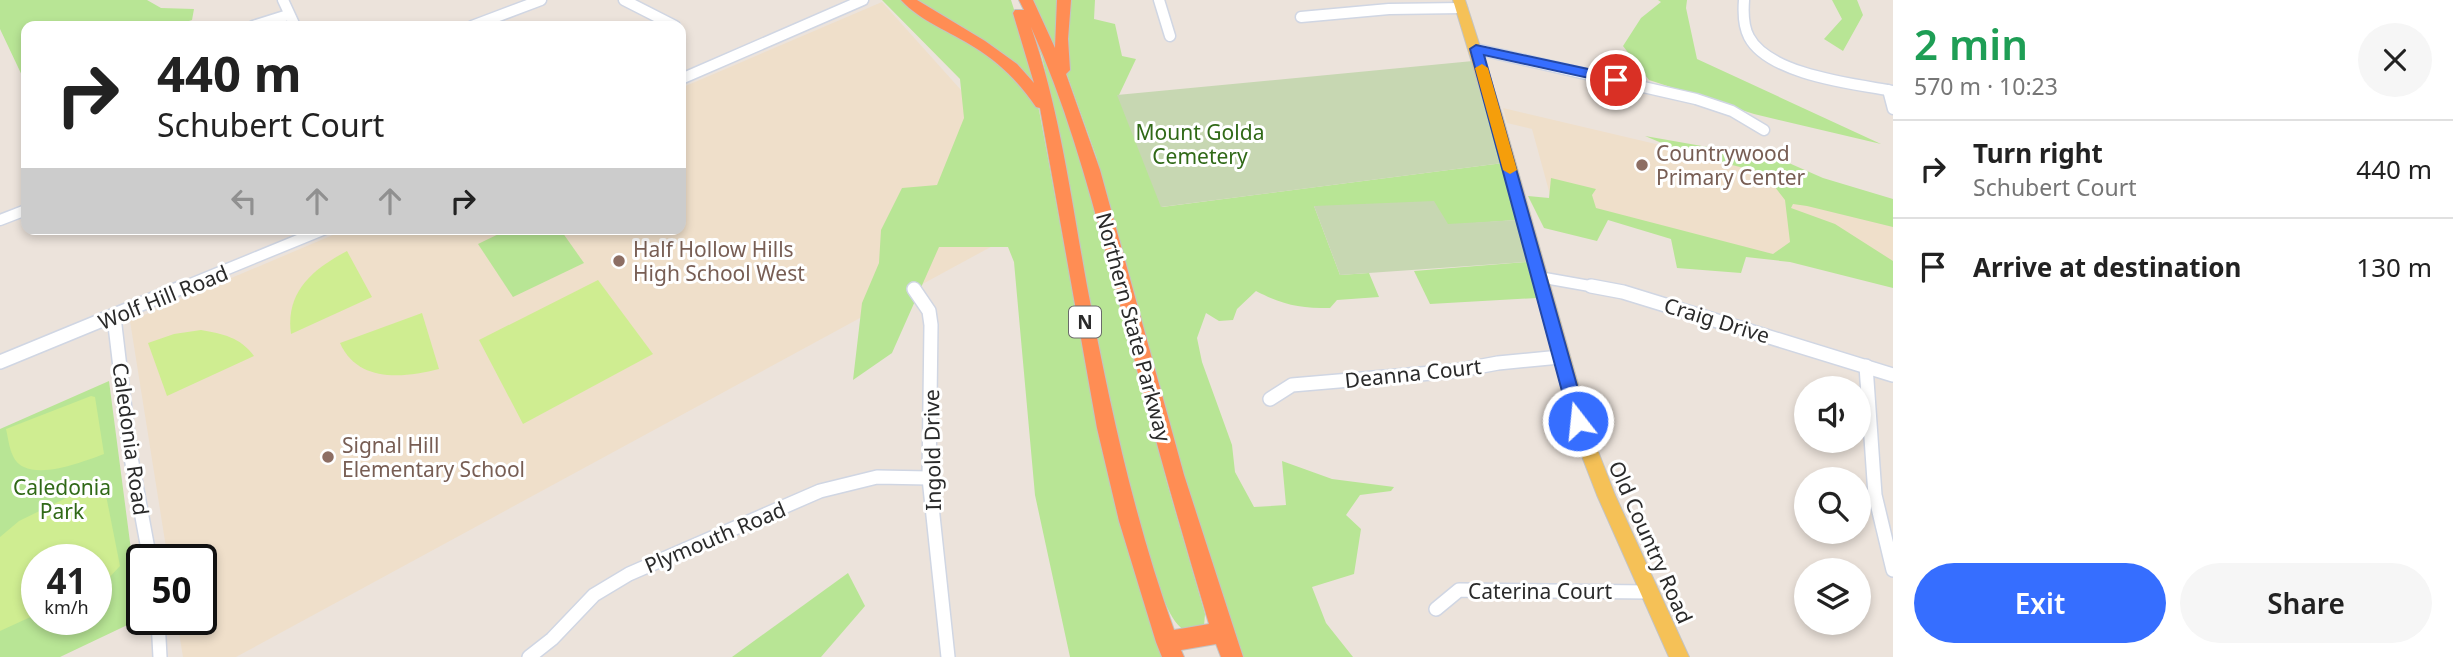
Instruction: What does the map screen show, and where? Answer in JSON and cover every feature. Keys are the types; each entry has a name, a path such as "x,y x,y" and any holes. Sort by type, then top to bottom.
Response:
{"highway":[{"path":"908,0 1006,60 1028,82 1049,117"},
{"name":"Northern State Parkway","path":"1015,0 1035,53 1049,117 1106,428 1132,531 1170,649"},
{"name":"Northern State Parkway","path":"1026,0 1064,84 1092,170 1174,475 1232,657"},
{"path":"1064,84 1061,39 1065,0"},
{"path":"1170,649 1222,632"}],"main road":[{"name":"Old Country Road","path":"1461,4 1593,465 1679,657"}],"street":[{"path":"283,0 292,21"},
{"path":"485,21 541,0"},
{"path":"624,0 665,21"},
{"path":"836,0 848,7"},
{"path":"686,77 863,0"},
{"path":"1160,0 1170,36"},
{"path":"1744,0 1748,34 1761,50 1777,60 1815,75 1891,90 1893,109"},
{"path":"1301,17 1461,4"},
{"path":"269,21 288,15"},
{"path":"1476,49 1696,99 1732,111 1764,130"},
{"path":"0,220 21,212"},
{"name":"Wolf Hill Road","path":"0,362 310,235"},
{"name":"Craig Drive","path":"1539,277 1623,292 1893,374"},
{"name":"Ingold Drive","path":"914,289 929,311 931,325 929,478 948,657"},
{"name":"Caledonia Road","path":"114,317 130,452 147,544"},
{"name":"Deanna Court","path":"1270,399 1292,385 1455,371 1498,363 1560,357"},
{"path":"1866,366 1873,473 1881,533 1893,570"},
{"name":"Plymouth Road","path":"529,657 547,645 584,603 606,586 629,574 820,491 877,477 929,478"},
{"name":"Caterina Court","path":"1436,609 1459,590 1650,592"},
{"path":"159,635 160,657"}],"shaded area":[{"name":"Half Hollow Hills High School West","path":"882,2 1022,158 1044,218 236,657 183,657 179,635 217,635 217,544 165,544 130,321 333,235 686,235 686,86"},
{"name":"Countrywood Primary Center","path":"1503,108 1893,200 1893,285 1552,202 1532,129 1507,123"}],"green space":[{"path":"0,0 147,0 161,8 194,9 192,20 189,21 21,21 21,73 0,29"},
{"path":"882,0 905,0 1000,58 1033,96 1039,110 1091,392 1164,657 1070,657 1035,495 1014,262 1008,247 939,247 892,353 853,380 862,303 879,263 881,230 902,188 937,185 964,118 960,79"},
{"path":"911,0 1011,0 1040,91 1004,54"},
{"path":"1031,0 1062,0 1056,53"},
{"path":"1068,0 1095,0 1094,19 1115,24 1122,56 1136,59 1119,95 1162,207 1503,163 1516,220 1448,225 1314,206 1340,275 1369,273 1379,297 1337,300 1330,308 1319,308 1283,303 1256,291 1237,309 1233,320 1219,321 1206,313 1197,338 1202,362 1232,445 1235,472 1254,507 1286,505 1282,461 1332,479 1394,487 1391,491 1360,495 1346,515 1361,529 1354,574 1312,587 1326,623 1353,657 1240,657 1189,499 1096,156 1067,75 1064,46"},
{"path":"1658,0 1687,0 1686,8 1697,59 1881,144 1754,114 1649,80 1623,46 1641,18 1661,2"},
{"path":"1832,0 1857,0 1863,15 1843,51 1824,39 1842,19"},
{"path":"1023,6 1071,122 1140,368 1166,479 1205,614 1204,626 1185,631 1178,625 1147,566 1113,443 1097,338 1042,57"},
{"name":"Mount Golda Cemetery","path":"1473,61 1503,163 1161,207 1117,95"},
{"path":"1645,136 1782,160 1823,178 1893,199 1893,227 1807,206 1793,204 1791,208 1835,224 1893,261 1893,288 1790,262 1746,257 1741,273 1677,268 1671,239 1608,220 1597,241 1544,228 1528,196 1549,198 1551,178 1596,189 1592,195 1596,208 1773,254 1790,242 1785,200 1764,173 1688,154"},
{"path":"1434,201 1448,224 1516,220 1527,262 1340,275 1314,206"},
{"path":"497,235 564,235 584,263 513,297 478,244"},
{"path":"347,251 372,297 291,334 290,319 297,294 313,274"},
{"path":"1527,262 1537,298 1430,304 1414,271"},
{"path":"598,280 653,354 523,424 479,340"},
{"path":"422,313 439,369 397,375 370,371 348,356 340,343"},
{"path":"201,330 237,340 254,356 167,396 148,343 174,334"},
{"name":"Caledonia Park","path":"109,381 130,544 126,544 126,626 112,632 112,544 21,544 21,635 106,635 60,657 0,657 0,429"},
{"path":"91,396 95,397 104,454 55,469 30,469 20,465 13,456 6,429"},
{"path":"103,480 120,566 112,575 112,544 21,544 21,621 0,631 0,537 19,521"},
{"path":"848,573 865,606 821,657 732,657"}],"slow traffic":[{"path":"1482,68 1510,170"}],"place":[{"name":"Countrywood Primary Center","path":"1642,165"},
{"name":"Half Hollow Hills High School West","path":"619,261"},
{"name":"Signal Hill Elementary School","path":"328,457"}],"route":[{"path":"1578,421 1476,49 1616,80"}]}
